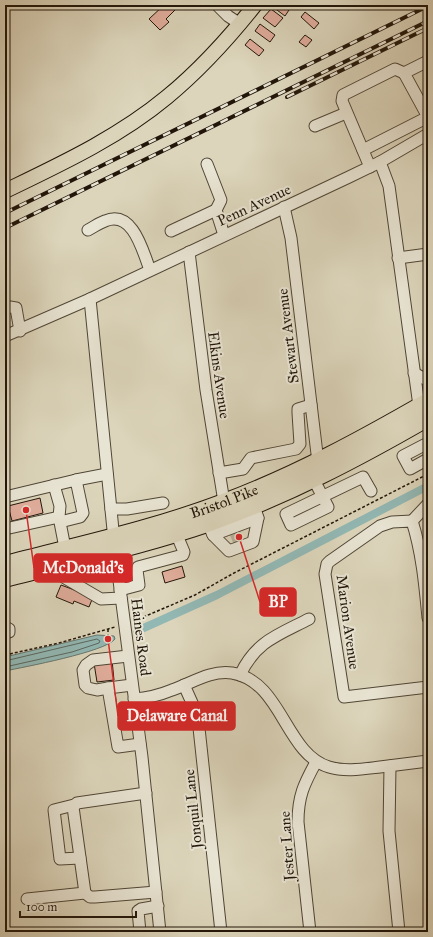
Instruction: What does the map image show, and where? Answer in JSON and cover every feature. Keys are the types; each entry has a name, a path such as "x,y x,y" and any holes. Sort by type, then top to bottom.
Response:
{"highway":[{"name":"Bristol Pike","path":"5,579 61,564 167,521 258,489 318,462 425,409"},
{"name":"Bristol Pike","path":"5,564 65,548 114,543 211,529 256,512 360,457 425,409"}],"main road":[{"path":"5,191 96,146 143,116 190,78 212,56 255,5"}],"street":[{"path":"217,5 228,16 240,24"},
{"path":"404,73 428,61"},
{"path":"363,150 427,114 404,73 395,69 343,95 342,101 346,112 370,167"},
{"path":"315,126 346,112"},
{"name":"Penn Avenue","path":"5,336 20,331 90,299 370,167 428,134"},
{"path":"380,162 389,186 414,373 425,409"},
{"path":"171,232 216,210 222,200 207,164"},
{"name":"Stewart Avenue","path":"284,207 291,238 318,462"},
{"path":"216,210 224,235"},
{"path":"88,230 105,220 123,220 136,234 150,270"},
{"name":"Elkins Avenue","path":"189,252 206,390 224,502"},
{"path":"398,258 428,254"},
{"name":"Haines Road","path":"90,299 114,543 146,793 160,932"},
{"path":"5,308 16,308 20,331"},
{"path":"414,373 428,379"},
{"path":"219,473 243,469 251,458 296,450 300,444 298,409 311,405"},
{"path":"428,443 403,456 410,469 428,459"},
{"path":"5,497 107,474"},
{"path":"314,480 323,497 363,477 371,491"},
{"path":"5,529 80,517 83,513 76,480"},
{"path":"54,485 60,506 59,520 65,548"},
{"path":"111,509 128,509 163,503"},
{"path":"428,504 412,521 427,592 428,618"},
{"path":"211,529 229,551 253,542 251,532 256,512"},
{"name":"Marion Avenue","path":"412,521 392,522 380,526 330,561 325,574 344,697 428,687"},
{"path":"61,564 65,578 101,599 120,594 139,585 138,567 183,555 184,552 176,533"},
{"path":"222,544 232,540"},
{"path":"240,675 245,665 262,644 309,619"},
{"path":"5,627 9,629 9,632 5,633"},
{"path":"128,656 93,660 86,665 83,670 85,685 92,689 132,685"},
{"path":"113,714 201,677 213,674 231,673 251,680 262,689 283,717 303,748 316,762 332,768 353,770 428,761"},
{"name":"Jonquil Lane","path":"184,685 193,705 199,728 222,932"},
{"path":"108,688 118,747 140,744"},
{"name":"Jester Lane","path":"310,932 298,822 298,805 307,778 316,762"},
{"path":"390,766 389,831 399,932"},
{"path":"80,858 60,859 54,810 74,805 76,803 146,793"},
{"path":"74,805 73,807 85,893 90,897 95,897 156,892"},
{"path":"27,899 85,893"},
{"path":"140,932 138,911 141,909 158,906"}],"path":[{"path":"132,622 195,595 428,474"},
{"path":"137,620 142,625"},
{"path":"5,655 60,643 112,628"},
{"path":"108,629 108,635"}],"water":[{"path":"97,635 114,636 115,639 108,644 81,654 5,671 5,657"}],"building":[{"path":"164,5 179,6 166,19 169,22 160,30 149,19"},
{"path":"275,5 288,5 291,7 285,16 273,7"},
{"path":"271,9 283,18 275,27 263,18"},
{"path":"305,12 319,23 314,29 301,17"},
{"path":"260,24 275,35 270,42 255,31"},
{"path":"305,35 312,40 306,47 299,42"},
{"path":"250,39 264,50 259,56 245,45"},
{"path":"40,498 43,513 12,521 8,506"},
{"path":"182,566 185,577 165,583 162,572"},
{"path":"61,585 93,597 89,607 74,601 73,604 56,597"},
{"path":"112,660 114,680 97,682 94,663"}],"waterway":[{"path":"137,631 217,595 428,486"}],"tunnel":[{"path":"232,540 247,534"}],"railway":[{"path":"5,213 428,6"},
{"path":"5,228 428,21"},
{"path":"287,97 428,28"}],"place":[{"name":"McDonald's","path":"26,510"},
{"name":"BP","path":"239,537"},
{"name":"Delaware Canal","path":"108,639"}]}
